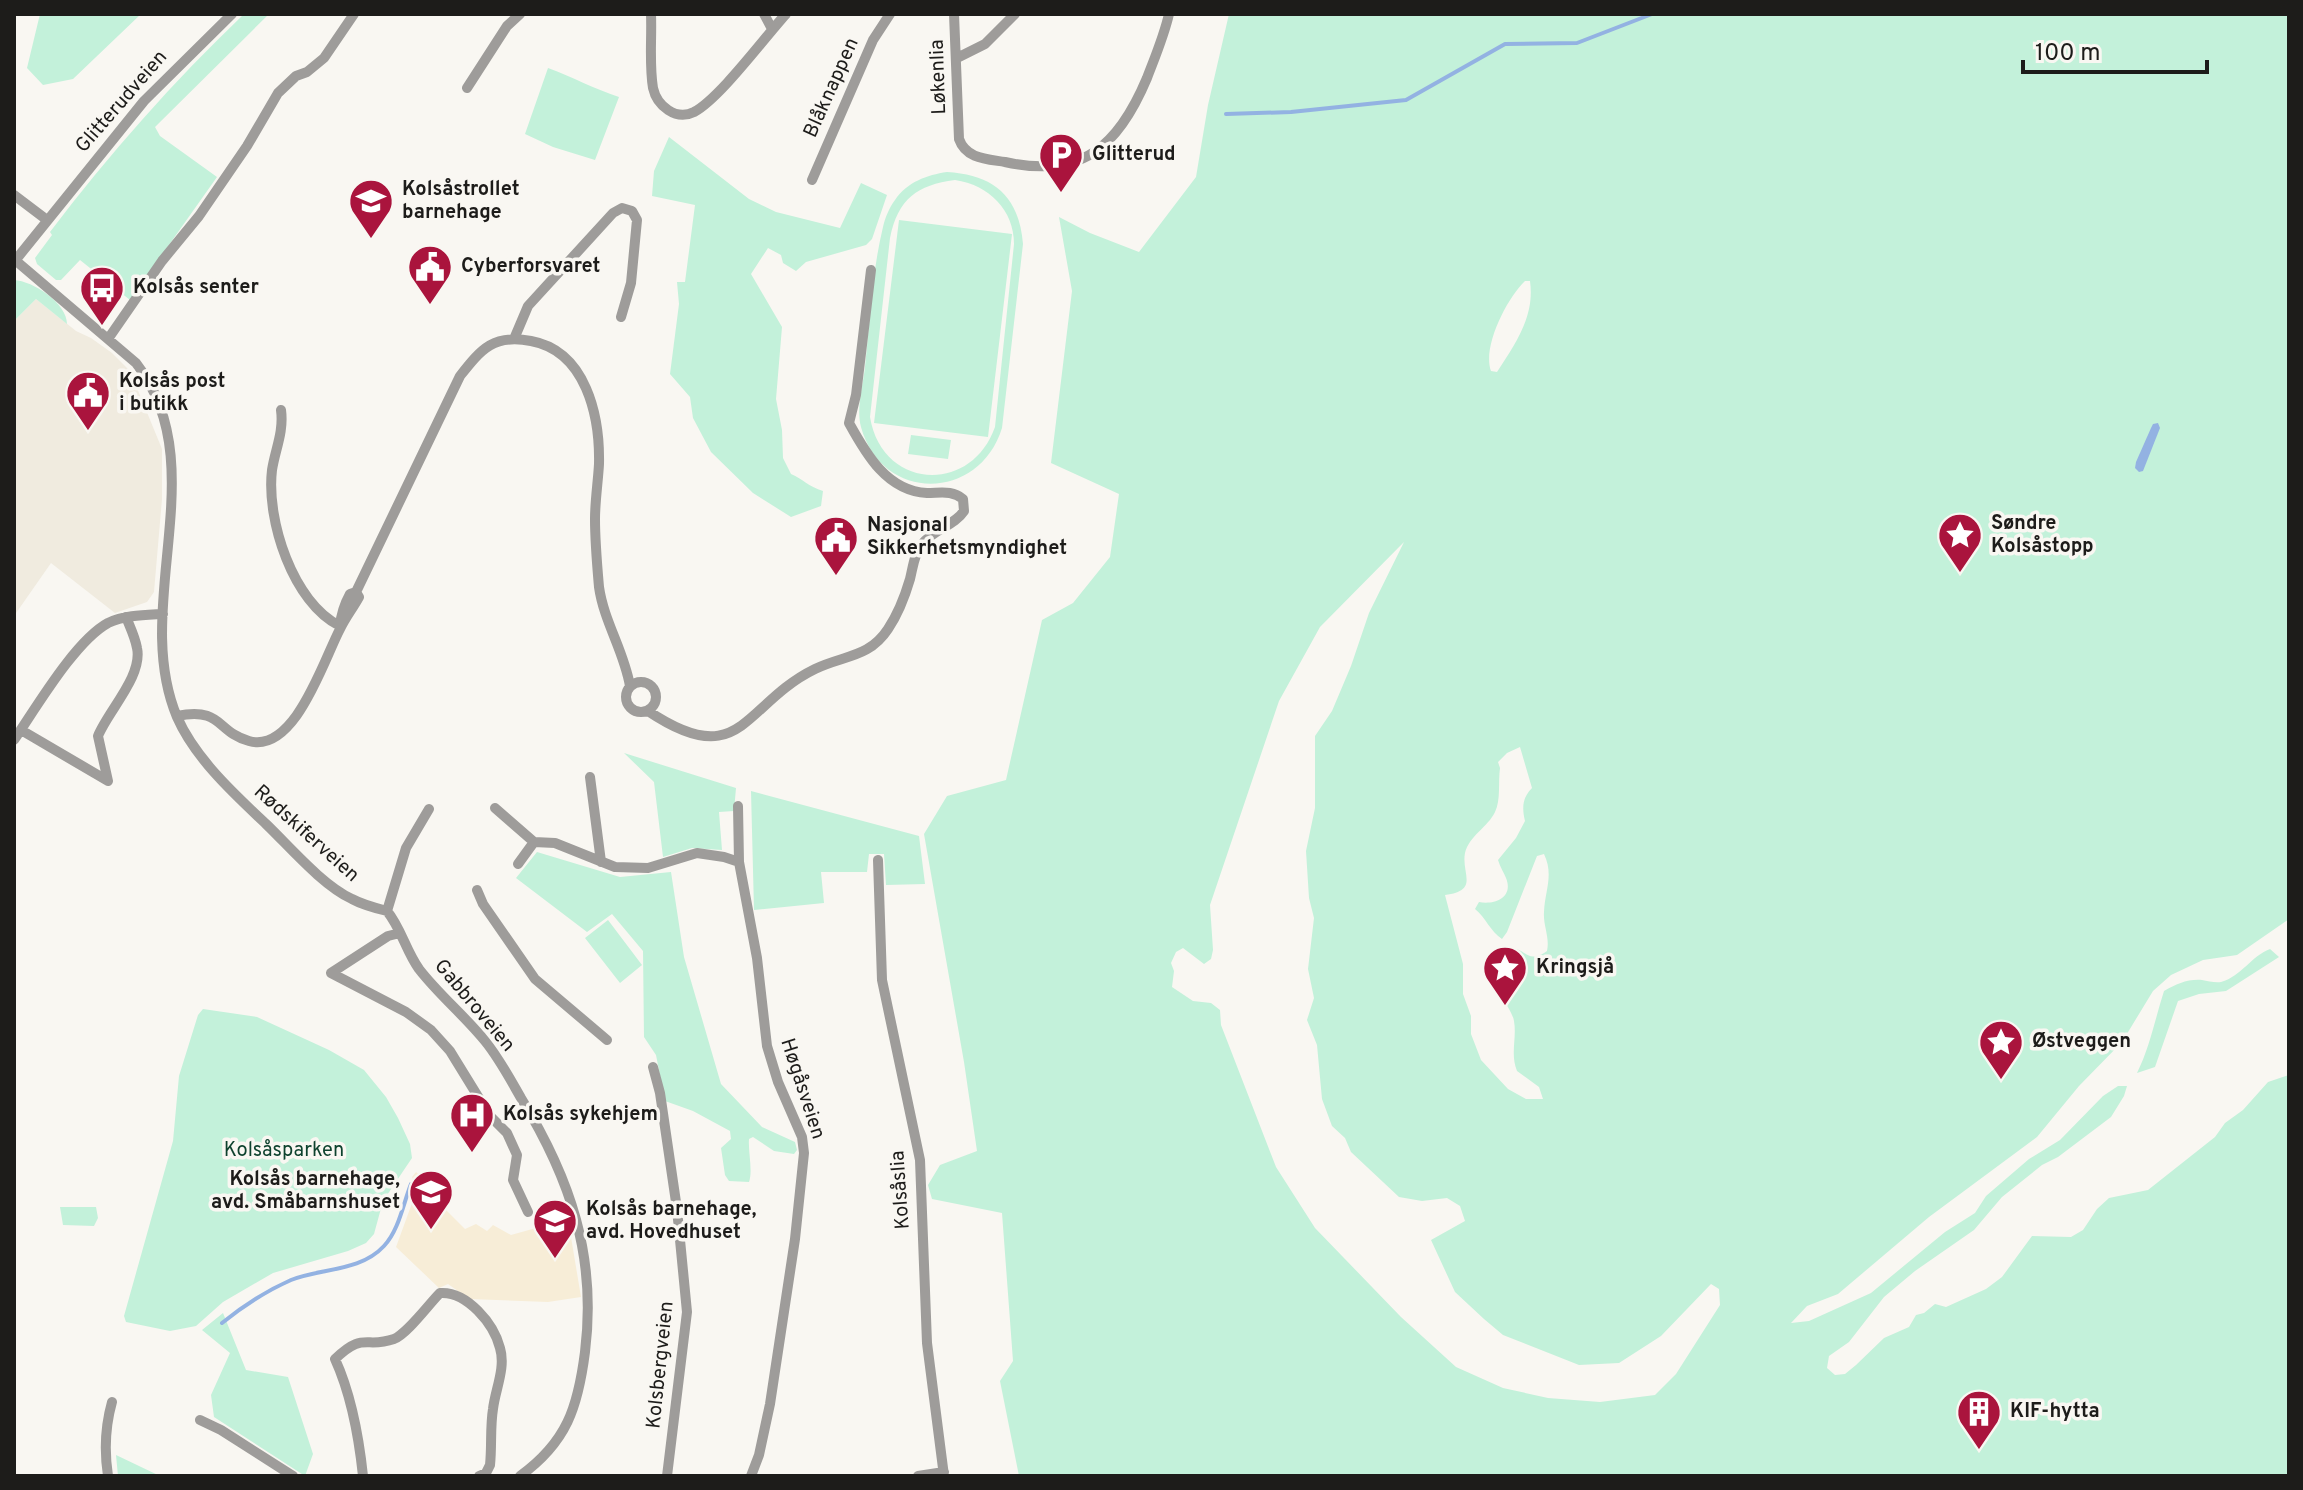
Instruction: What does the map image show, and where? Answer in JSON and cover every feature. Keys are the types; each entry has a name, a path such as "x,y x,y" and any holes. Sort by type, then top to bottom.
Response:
{"street":[{"name":"Glitterudveien","path":"15,261 158,84 232,14"},
{"path":"108,339 226,177 278,93 296,76 307,72 324,58 354,14"},
{"path":"467,88 507,26 520,14"},
{"path":"651,14 653,88 666,110 678,116 691,114 712,98 786,14"},
{"path":"764,14 772,29"},
{"name":"Blåknappen","path":"812,180 873,40 890,14"},
{"name":"Løkenlia","path":"954,14 959,139 962,148 971,155 1031,168 1067,165 1099,152 1113,138 1140,95 1169,14"},
{"path":"957,58 985,44 1015,14"},
{"path":"14,195 47,220"},
{"path":"514,339 528,306 613,213 622,208 632,211 637,220 631,283 621,317"},
{"name":"Rødskiferveien","path":"15,261 136,363 159,399 171,443 162,663 177,716 188,738 224,782 325,879 353,900 387,911"},
{"path":"651,708 676,729 697,736 720,736 748,723 795,681 815,669 870,650 888,630 901,606 920,547 964,511 963,499 953,493 923,493 888,477 863,449 849,423 856,395 871,270"},
{"path":"177,716 207,715 245,741 256,743 269,740 284,730 303,705 331,652 340,626 359,597 356,592 460,376 487,346 503,339 540,343 556,350 567,358 587,387 594,415 599,462 595,518 602,603 611,634 634,684"},
{"path":"281,410 283,424 272,468 271,486 277,530 294,575 326,618 340,626"},
{"path":"14,740 77,652 97,630 126,617 163,614"},
{"path":"21,730 108,781 98,736 133,674 137,659 137,646 126,617"},
{"path":"644,682 653,687 656,696 651,708 639,712 630,708 626,699 634,684 644,682"},
{"path":"590,777 601,862"},
{"name":"Høgåsveien","path":"738,806 739,862 757,958 767,1046 778,1082 802,1137 804,1153 795,1239 767,1423 751,1476"},
{"path":"495,808 534,842 555,843 615,867 648,868 697,853 739,862"},
{"path":"387,911 406,848 429,809"},
{"path":"518,864 534,842"},
{"name":"Kolsåslia","path":"878,860 882,980 920,1160 927,1343 944,1474 918,1476"},
{"path":"477,890 483,904 535,979 607,1040"},
{"name":"Gabbroveien","path":"387,911 407,953 486,1042 526,1105 564,1181 583,1238 589,1322 573,1412 557,1443 520,1476"},
{"path":"400,933 388,936 331,973 406,1012 431,1030 450,1051 490,1116 507,1133 517,1155 513,1180 528,1212"},
{"name":"Kolsbergveien","path":"653,1067 660,1093 677,1209 687,1312 667,1476"},
{"path":"363,1476 352,1416 335,1359 356,1342 382,1341 399,1336 440,1293 447,1293 467,1302 477,1311 500,1348 502,1360 493,1407 490,1465 486,1473 479,1476"},
{"path":"108,1476 105,1443 112,1402"},
{"path":"200,1420 293,1476"}],"shaded area":[{"path":"36,299 76,331 112,353 130,371 162,449 162,499 154,592 147,602 115,613 51,563 14,616 14,321"},
{"path":"416,1172 444,1199 440,1204 465,1229 476,1224 487,1231 493,1225 511,1235 568,1219 581,1297 548,1302 469,1299 448,1284 439,1288 396,1247 415,1195 416,1186 412,1177"}],"green space":[{"path":"40,14 141,14 73,79 43,85 27,68"},
{"path":"244,14 269,14 155,127 160,136 217,177 130,300 80,260 61,280 56,280 37,264 35,258 52,235 50,232 143,119"},
{"path":"1229,14 2289,14 2289,919 2237,955 2203,960 2171,975 2153,991 2122,1042 2079,1086 2037,1137 1929,1217 1838,1294 1807,1306 1791,1323 1809,1321 1871,1293 1945,1232 1975,1213 1986,1196 2029,1159 2060,1140 2103,1096 2118,1086 2127,1086 2111,1117 2058,1157 2042,1165 2002,1197 1974,1230 1884,1297 1849,1342 1829,1356 1827,1368 1835,1375 1845,1374 1884,1338 1909,1327 1916,1315 1935,1304 1946,1307 1986,1289 2002,1277 2032,1236 2071,1237 2083,1230 2109,1198 2148,1190 2215,1137 2225,1123 2243,1110 2268,1082 2289,1075 2289,1476 1019,1476 1000,1381 1013,1361 1002,1213 932,1199 928,1185 940,1165 977,1151 924,834 947,796 1006,780 1042,620 1073,603 1110,557 1119,494 1051,463 1072,291 1059,217 1139,252 1196,177 1208,105","holes":["1525,281 1530,281 1531,294 1527,318 1497,372 1491,371 1489,361 1493,336 1511,299","1404,542 1369,613 1332,711 1315,736 1315,808 1306,851 1309,898 1314,918 1308,969 1314,998 1307,1020 1317,1045 1322,1099 1332,1126 1345,1138 1351,1152 1399,1197 1422,1201 1447,1198 1460,1206 1465,1221 1431,1240 1455,1292 1503,1335 1579,1365 1619,1363 1661,1336 1711,1284 1719,1289 1720,1305 1676,1374 1655,1395 1600,1402 1548,1398 1503,1388 1456,1367 1401,1317 1315,1228 1276,1167 1221,1025 1220,1010 1211,1003 1193,1001 1172,987 1174,971 1171,963 1176,952 1183,948 1204,964 1211,959 1210,905 1279,701 1320,627","1520,747 1532,788 1524,803 1525,821 1498,860 1506,878 1507,891 1496,901 1479,902 1475,909 1502,939 1537,856 1544,854 1549,876 1544,912 1547,951 1534,957 1518,949 1507,950 1496,957 1492,965 1495,984 1514,1021 1517,1071 1539,1087 1543,1099 1526,1099 1508,1089 1481,1060 1471,1034 1471,1016 1463,994 1463,964 1445,895 1456,893 1466,885 1465,853 1470,842 1495,812 1499,796 1498,762"]},
{"path":"548,68 619,97 595,160 553,147 525,134"},
{"path":"669,137 749,199 776,212 840,228 861,183 887,195 872,239 866,245 806,262 796,271 783,263 781,255 768,248 751,274 782,327 776,399 783,458 791,474 823,491 821,506 791,517 753,493 711,452 693,418 690,397 670,374 679,304 677,282 685,282 695,205 652,196 654,171"},
{"path":"947,172 978,178 1001,191 1016,213 1023,244 1002,428 990,452 973,470 953,480 931,484 909,480 889,470 872,452 861,427 859,413 874,279 885,220 905,188 925,177","holes":["955,180 979,187 997,201 1010,220 1013,232 995,427 983,449 967,464 948,473 928,475 908,470 891,459 878,441 870,417 890,238 898,213 911,196 942,182"]},
{"path":"899,220 1012,234 988,437 874,423"},
{"path":"14,280 48,294 61,308 67,324 36,299 14,321"},
{"path":"911,435 951,440 948,459 908,454"},
{"path":"624,753 736,788 734,811 719,812 722,850 692,848 663,857 654,782"},
{"path":"751,791 919,836 925,884 886,885 884,854 869,854 867,872 821,872 824,903 754,910"},
{"path":"537,852 620,877 671,872 684,957 721,1084 762,1127 795,1142 797,1150 794,1154 774,1151 753,1137 749,1139 749,1182 729,1181 725,1175 721,1148 731,1139 730,1131 693,1111 665,1101 656,1055 644,1037 643,951 612,914 587,932 516,878"},
{"path":"608,920 642,965 620,983 585,938"},
{"path":"2270,949 2279,957 2226,991 2199,994 2178,1001 2155,1067 2137,1073 2164,991 2192,980 2219,982 2228,979"},
{"name":"Kolsåsparken","path":"203,1009 257,1017 364,1070 398,1118 410,1144 412,1158 383,1201 374,1234 366,1243 273,1273 223,1302 196,1326 170,1331 126,1322 124,1316 173,1141 179,1076 198,1015"},
{"path":"60,1207 96,1207 98,1218 94,1226 63,1225"},
{"path":"223,1313 246,1370 288,1377 313,1454 305,1476 214,1417 211,1395 230,1353 202,1330"},
{"path":"116,1455 160,1476 118,1476"}],"water":[{"path":"2158,423 2160,428 2143,471 2139,472 2135,468 2136,462 2153,424"}],"waterway":[{"path":"1226,114 1291,112 1406,100 1505,44 1577,43 1652,14"},
{"path":"222,1323 255,1299 291,1280 352,1265 374,1254 393,1232 411,1184"}],"place":[{"name":"Glitterud","path":"1061,194"},
{"name":"Kolsåstrollet barnehage","path":"371,240"},
{"name":"Cyberforsvaret","path":"430,306"},
{"name":"Kolsås senter","path":"102,327"},
{"name":"Kolsås post i butikk","path":"88,432"},
{"name":"Søndre Kolsåstopp","path":"1960,574"},
{"name":"Nasjonal Sikkerhetsmyndighet","path":"836,577"},
{"name":"Kringsjå","path":"1505,1007"},
{"name":"Østveggen","path":"2001,1081"},
{"name":"Kolsås sykehjem","path":"472,1154"},
{"name":"Kolsås barnehage, avd. Småbarnshuset","path":"431,1231"},
{"name":"Kolsås barnehage, avd. Hovedhuset","path":"555,1260"},
{"name":"KIF-hytta","path":"1979,1451"}]}
